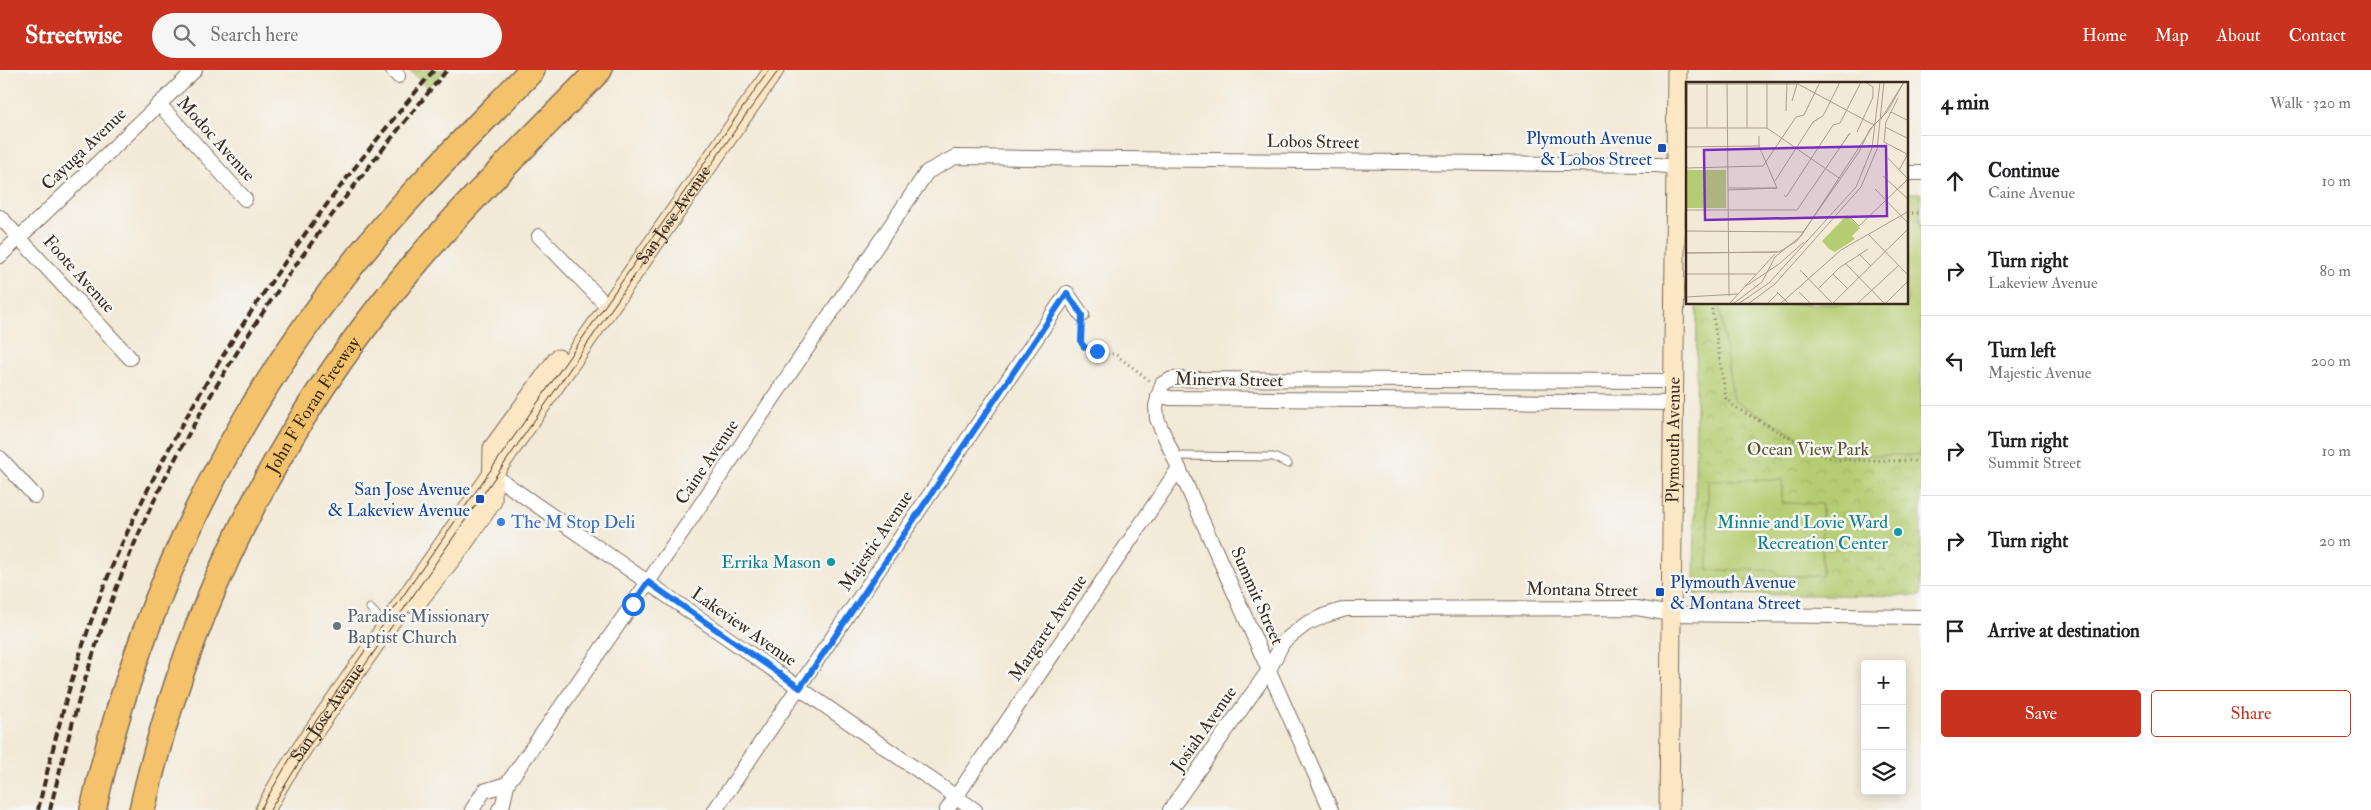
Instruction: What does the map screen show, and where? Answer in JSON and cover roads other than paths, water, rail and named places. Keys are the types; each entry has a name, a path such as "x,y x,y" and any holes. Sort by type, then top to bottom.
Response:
{"highway":[{"path":"93,810 120,705 160,592 202,499 251,410 308,323 369,243 532,70"},
{"name":"John F Foran Freeway","path":"142,810 164,725 201,620 238,534 300,421 342,357 410,269 461,212 599,70"}],"main road":[{"name":"San Jose Avenue","path":"265,810 290,766 774,70"},
{"name":"San Jose Avenue","path":"758,91 784,70"},
{"name":"Plymouth Avenue","path":"1669,810 1673,381 1682,168 1677,70"}],"street":[{"name":"Cayuga Avenue","path":"0,256 194,70"},
{"name":"Modoc Avenue","path":"159,104 245,199"},
{"name":"Lobos Street","path":"940,165 954,157 1658,165 1682,168"},
{"name":"Caine Avenue","path":"499,810 504,804 507,784 648,582 927,172 940,165"},
{"path":"1908,173 1921,173"},
{"name":"Foote Avenue","path":"0,217 130,358"},
{"path":"539,236 609,308"},
{"name":"Majestic Avenue","path":"715,810 800,688 1067,293 1082,315"},
{"name":"Minerva Street","path":"1673,381 1172,379 1162,384 1158,395 1170,398 1673,403"},
{"name":"Summit Street","path":"1158,395 1157,419 1331,810"},
{"path":"0,458 35,496"},
{"name":"Margaret Avenue","path":"947,810 1176,462"},
{"name":"Lakeview Avenue","path":"492,474 975,810"},
{"name":"Montana Street","path":"1268,670 1283,642 1306,624 1346,609 1637,608 1671,614 1921,617"},
{"name":"Josiah Avenue","path":"1170,810 1268,670"},
{"path":"472,810 484,791 507,784"}],"lane":[{"path":"1176,462 1274,457 1288,464"},
{"path":"370,608 391,621"}],"tram line":[{"path":"260,810 291,757 769,70"},
{"path":"270,810 311,743 745,116 779,70"}],"railway":[{"path":"38,810 63,709 95,610 121,546 152,482 222,357 301,239 388,125 434,70"},
{"path":"50,810 70,732 105,618 134,544 181,448 249,334 286,280 364,173 447,70"}],"place":[{"name":"Plymouth Avenue & Lobos Street","path":"1662,148"},
{"name":"San Jose Avenue & Lakeview Avenue","path":"480,499"},
{"name":"The M Stop Deli","path":"501,522"},
{"name":"Minnie and Lovie Ward Recreation Center","path":"1898,532"},
{"name":"Errika Mason","path":"831,562"},
{"name":"Plymouth Avenue & Montana Street","path":"1660,592"},
{"name":"Paradise Missionary Baptist Church","path":"337,626"}],"park label":[{"name":"Ocean View Park","path":"1808,449"}]}
